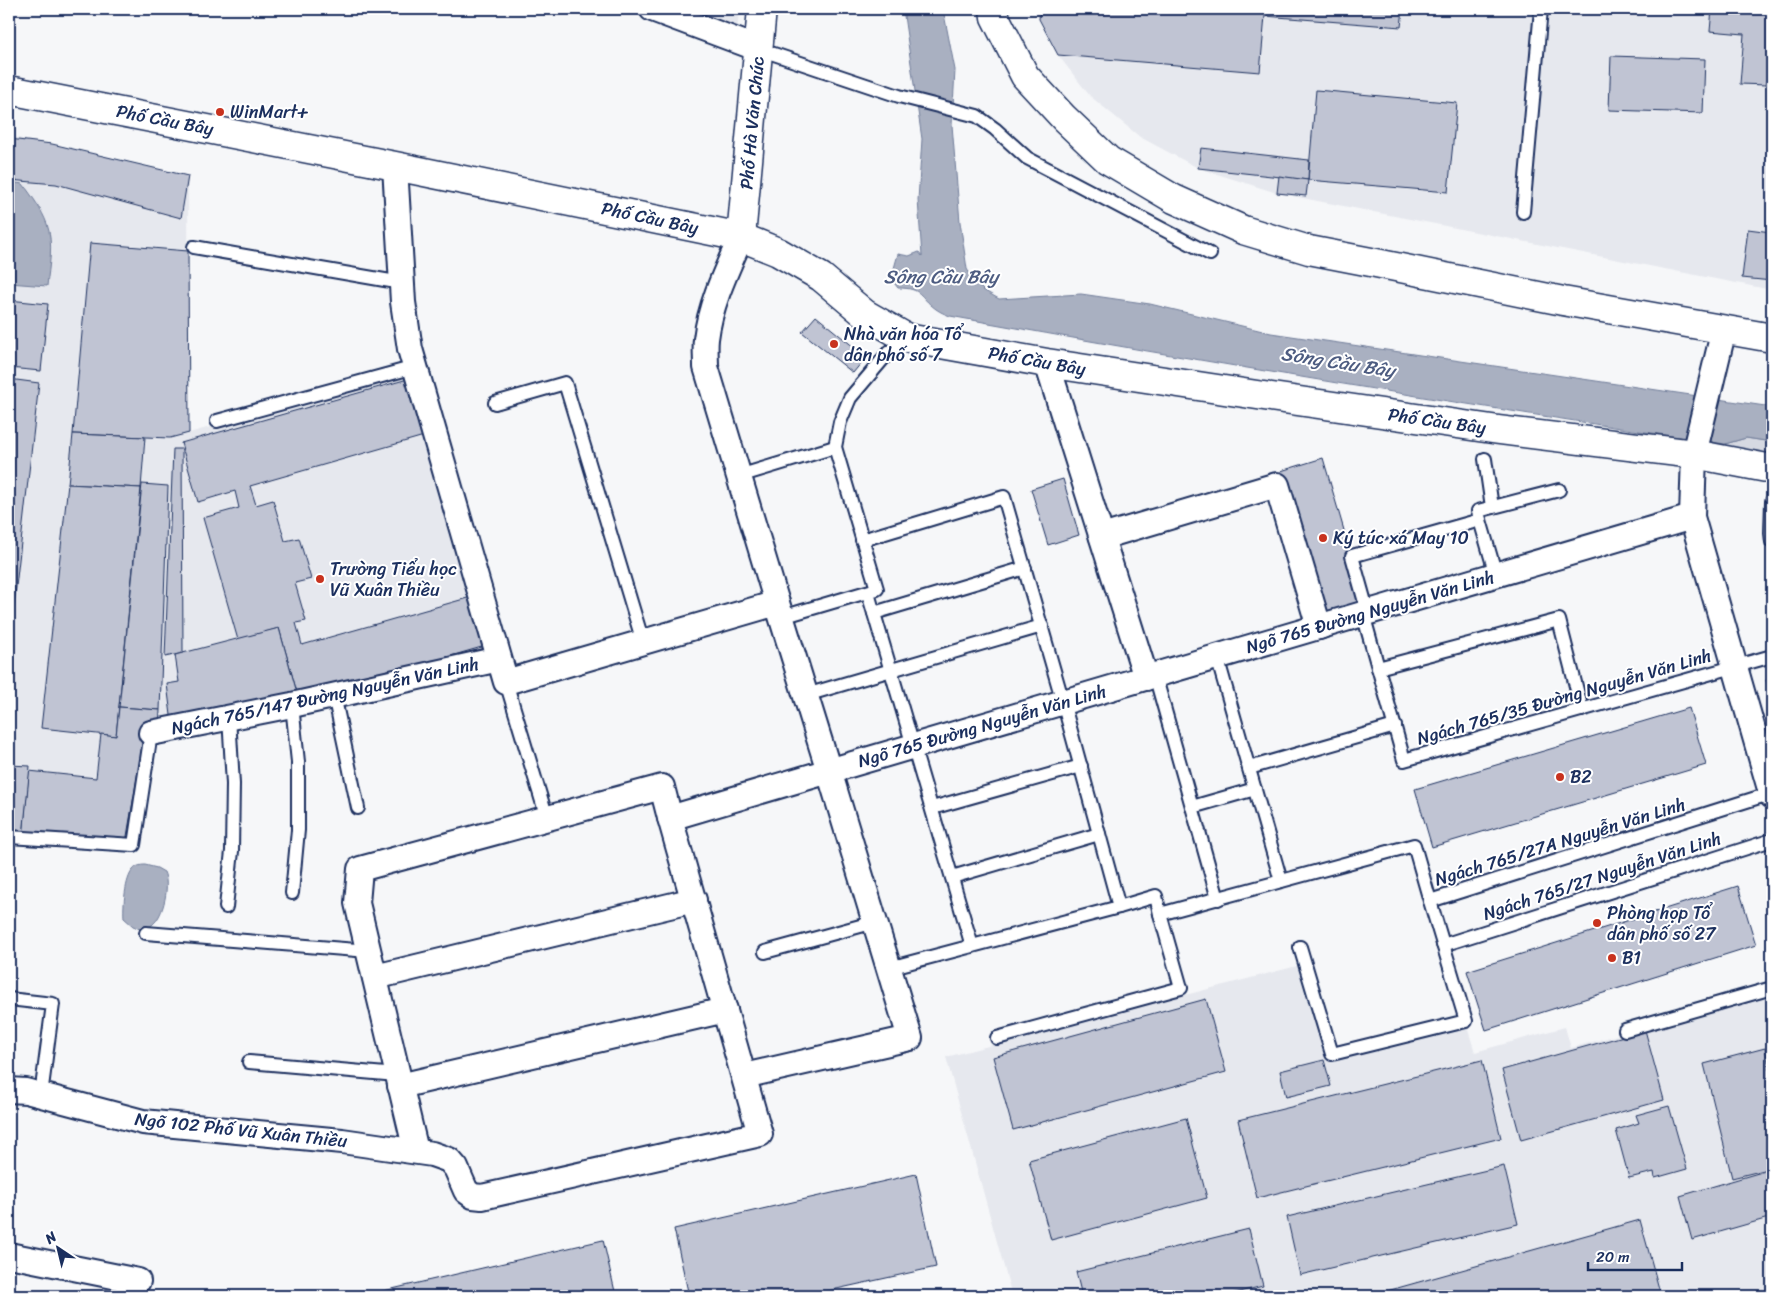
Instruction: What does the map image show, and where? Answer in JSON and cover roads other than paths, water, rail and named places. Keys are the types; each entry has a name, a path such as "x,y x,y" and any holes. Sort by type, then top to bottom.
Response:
{"street":[{"path":"652,9 759,49"},
{"name":"Phố Hà Văn Chúc","path":"741,237 762,9"},
{"path":"994,9 996,18 1025,76 1064,118 1108,160 1174,200 1243,230 1309,250 1564,301 1772,338"},
{"name":"Phố Cầu Bây","path":"9,90 741,237 778,252 820,277 866,314 907,338 1047,363 1499,430 1694,454 1772,469"},
{"path":"395,166 406,324 415,367 506,682 643,642 780,610"},
{"path":"416,1151 357,903 360,870 662,787 744,1076 910,1038 706,367 706,340 713,307 741,237"},
{"path":"1724,329 1694,454 1692,517 1772,794"},
{"path":"1047,363 1102,537 1151,676"},
{"path":"1102,537 1277,485 1319,627"},
{"name":"Ngõ 765 Đường Nguyễn Văn Linh","path":"670,818 1692,517"},
{"name":"Ngách 765/147 Đường Nguyễn Văn Linh","path":"151,733 292,705 499,659"},
{"path":"375,976 694,900"},
{"path":"399,1080 725,1010"},
{"name":"Ngõ 102 Phố Vũ Xuân Thiều","path":"9,1090 26,1091 143,1122 342,1141 441,1156 449,1160 456,1168 466,1191 473,1196 482,1197 760,1134 744,1076"},
{"path":"9,1255 138,1281"}],"lane":[{"path":"1523,212 1541,9"},
{"path":"759,49 899,96 977,116 996,129 1027,158 1210,254"},
{"path":"194,247 402,283"},
{"path":"780,610 868,593 877,589 835,447 840,422 850,398 888,354 907,338"},
{"path":"217,421 415,367"},
{"path":"495,403 565,383 643,642"},
{"path":"739,476 835,447"},
{"path":"1486,459 1492,507"},
{"path":"1496,575 1478,511 1559,490"},
{"path":"862,540 1004,498 1042,626 1119,907"},
{"path":"1772,501 1772,542"},
{"name":"Ngách 765/35 Đường Nguyễn Văn Linh","path":"1480,520 1352,556 1378,668 1404,760 1772,656"},
{"path":"874,613 1025,568"},
{"path":"868,593 972,946"},
{"path":"1378,668 1559,620 1582,710"},
{"path":"806,696 1042,626"},
{"path":"1217,657 1280,881"},
{"path":"1151,676 1218,898"},
{"path":"506,682 547,818"},
{"path":"334,695 358,808"},
{"path":"292,705 298,762 298,820 292,893"},
{"path":"226,907 232,851 233,784 229,717"},
{"path":"1249,768 1395,726"},
{"name":"Ngách 765/147 Đường Nguyễn Văn Linh","path":"9,837 134,845 151,733"},
{"path":"932,808 1081,766"},
{"path":"1192,807 1254,789"},
{"name":"Ngách 765/27A Nguyễn Văn Linh","path":"1300,947 1332,1054 1466,1021 1430,901 1772,794"},
{"path":"952,877 1099,834"},
{"name":"Ngách 765/27 Nguyễn Văn Linh","path":"1443,945 1772,840"},
{"path":"1160,914 1414,845 1430,901"},
{"path":"889,968 1156,896 1181,988 997,1038"},
{"path":"765,952 875,922"},
{"path":"146,933 369,951"},
{"path":"1625,1030 1772,988"},
{"path":"9,999 53,1004 41,1095"},
{"path":"249,1062 399,1080"}],"water":[{"name":"Sông Cầu Bây","path":"903,9 943,9 955,70 952,125 960,222 967,269 974,281 983,290 999,299 1081,294 1150,304 1271,333 1772,407 1772,442 1746,438 1725,444 1531,414 1144,350 950,316 941,312 916,291 898,288 891,279 898,254 909,256 919,252 922,256 918,200 922,139"},
{"path":"9,182 23,184 40,208 47,224 51,247 47,286 9,283"},
{"path":"145,865 164,872 166,892 163,907 157,920 151,926 142,930 133,926 124,918 124,907 126,886 130,874 137,867"}],"place":[{"name":"WinMart+","path":"220,112"},
{"name":"Nhà văn hóa Tổ dân phố số 7","path":"834,344"},
{"name":"Ký túc xá May 10","path":"1323,538"},
{"name":"Trường Tiểu học Vũ Xuân Thiều","path":"320,579"},
{"name":"B2","path":"1560,777"},
{"name":"Phòng họp Tổ dân phố số 27","path":"1597,923"},
{"name":"B1","path":"1612,958"}]}
